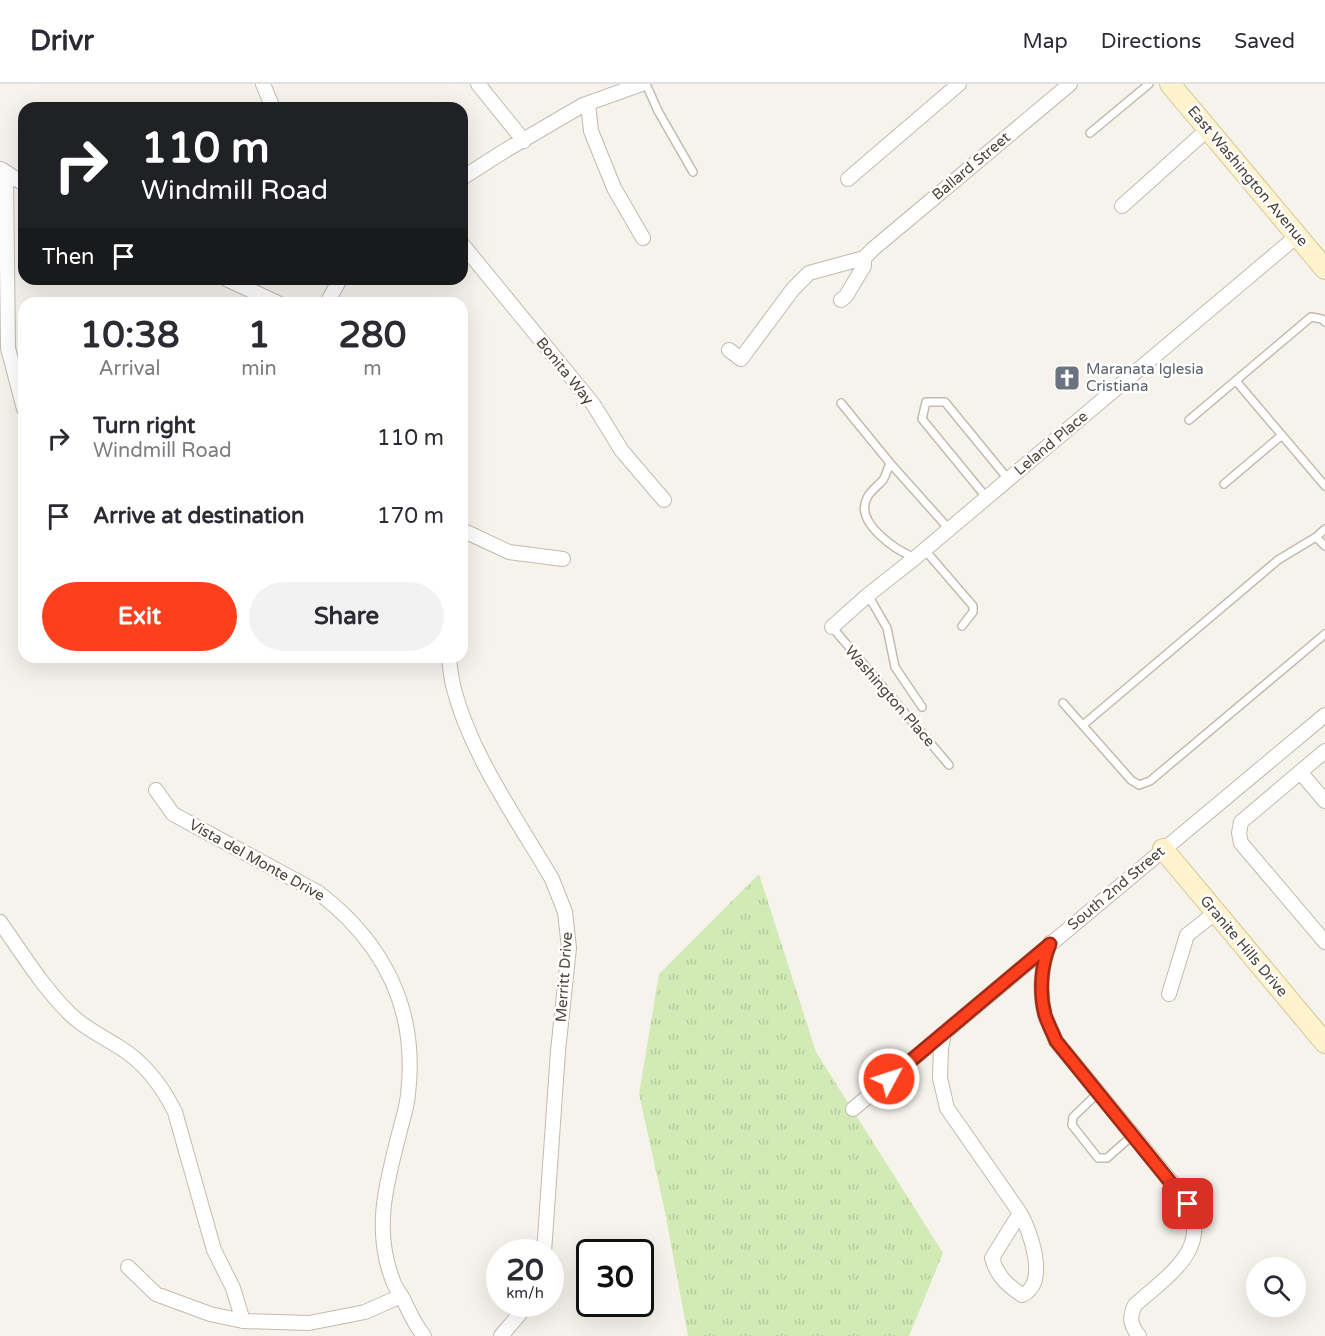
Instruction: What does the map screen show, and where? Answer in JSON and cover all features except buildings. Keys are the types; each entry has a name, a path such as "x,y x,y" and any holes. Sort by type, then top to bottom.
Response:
{"street":[{"path":"263,84 270,102"},
{"path":"478,84 524,141"},
{"path":"468,174 588,104 642,84"},
{"path":"848,179 959,84"},
{"name":"Ballard Street","path":"868,254 1070,84"},
{"name":"East Washington Avenue","path":"1170,84 1325,269"},
{"path":"588,104 591,131 614,188 643,238"},
{"path":"1122,206 1208,129"},
{"path":"3,170 18,180"},
{"path":"3,170 8,348 18,386"},
{"name":"Leland Place","path":"832,627 1297,236"},
{"name":"Bonita Way","path":"468,251 593,404 622,451 664,500"},
{"path":"841,300 846,296 864,266 868,254"},
{"path":"729,350 741,358 793,289 808,273 868,254"},
{"path":"239,285 265,297"},
{"path":"468,533 509,552 563,559"},
{"name":"Merritt Drive","path":"450,663 461,711 479,754 552,879 567,924 569,948 558,1051 545,1239"},
{"name":"South 2nd Street","path":"853,1109 1325,715"},
{"path":"1325,751 1241,822 1239,833 1241,843 1325,942"},
{"path":"1300,772 1325,801"},
{"name":"Vista del Monte Drive","path":"156,790 173,814 319,893 335,905 363,933 393,983 409,1031 411,1055 408,1096 384,1196 382,1237 393,1284 414,1324 424,1336"},
{"name":"Granite Hills Drive","path":"1163,849 1325,1043"},
{"path":"1169,994 1187,935 1215,912"},
{"path":"0,921 46,986 70,1014 94,1033 137,1059 168,1097 175,1112 214,1250 233,1288 243,1321"},
{"path":"1050,944 1045,955 1042,984 1045,1014 1056,1041 1184,1197 1191,1209 1194,1223 1191,1248 1184,1261 1134,1305 1131,1313 1131,1326 1139,1336"},
{"path":"944,1033 940,1055 940,1077 947,1108 1020,1213 1030,1234 1036,1260 1035,1285 1029,1293 1022,1295 1005,1284 995,1270 992,1258 1020,1213"},
{"path":"128,1267 156,1294 210,1314 243,1321 309,1323 364,1312 401,1296"},
{"path":"501,1336 517,1317"}],"lane":[{"path":"646,84 658,111 693,172"},
{"path":"1090,133 1149,84"},
{"path":"1190,420 1311,317 1322,319 1325,322"},
{"path":"1236,381 1325,486"},
{"path":"986,498 922,420 926,402 945,402 1008,479"},
{"path":"842,403 890,463 949,529"},
{"path":"1224,483 1282,435"},
{"path":"890,463 884,479 867,497 864,507 866,518 890,545 920,554 973,606 973,612 962,626"},
{"path":"1083,725 1278,560 1325,529"},
{"path":"1316,537 1325,546"},
{"path":"868,595 887,628 895,667 922,707"},
{"name":"Washington Place","path":"832,627 949,765"},
{"path":"1064,703 1131,780 1139,785 1150,781 1325,634"},
{"path":"1098,1093 1073,1117 1072,1125 1098,1158 1107,1158 1133,1135"}],"green space":[{"path":"759,874 816,1052 943,1253 909,1336 688,1336 665,1212 639,1094 659,974"}],"place":[{"name":"Maranata Iglesia Cristiana","path":"1067,378"}],"route":[{"path":"889,1079 1050,944 1045,955 1042,984 1045,1014 1056,1041 1188,1204"}]}
